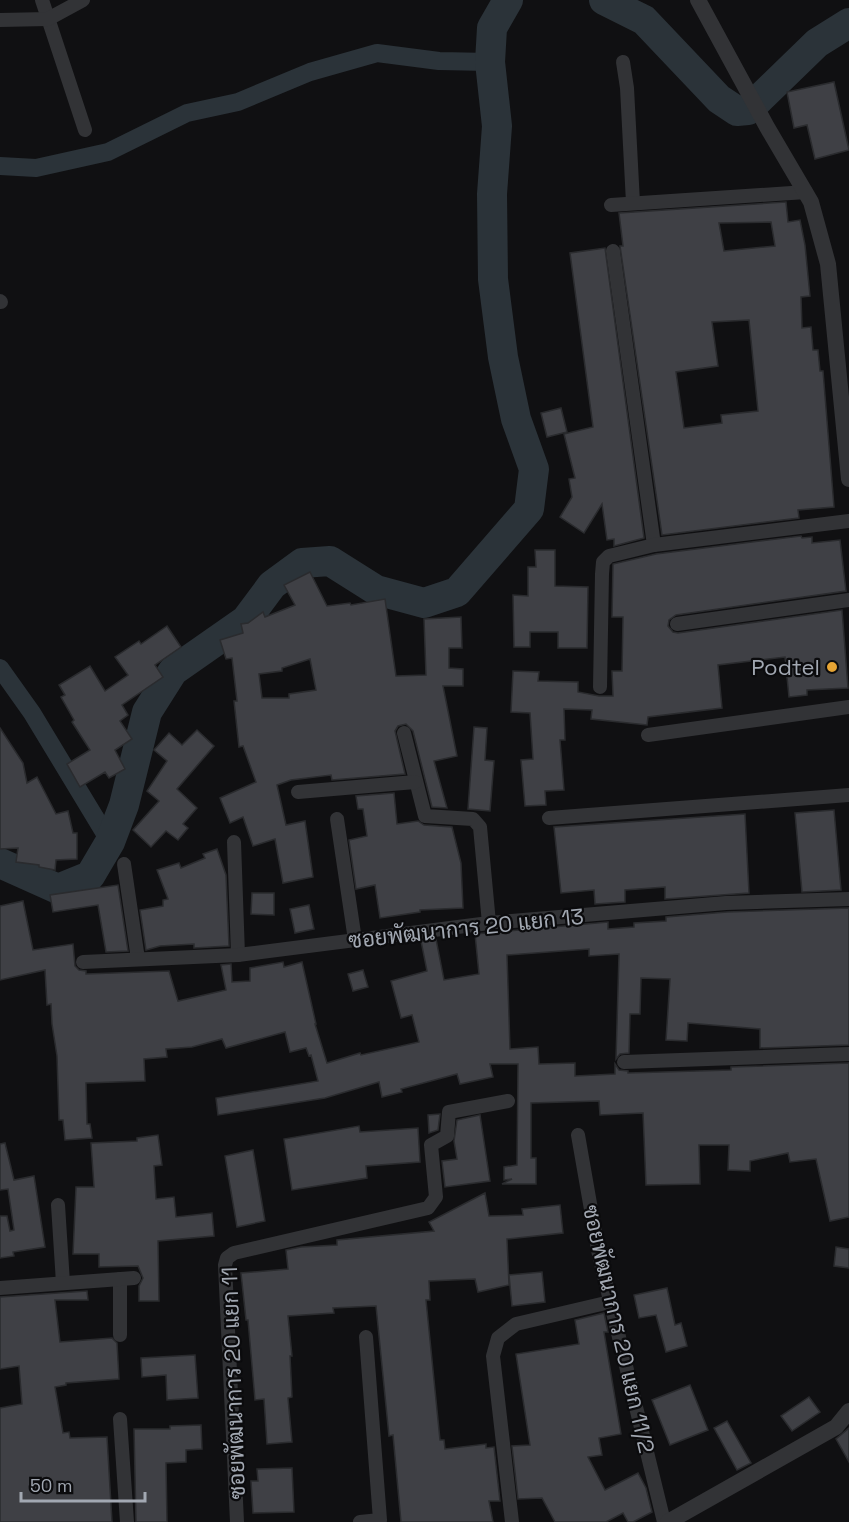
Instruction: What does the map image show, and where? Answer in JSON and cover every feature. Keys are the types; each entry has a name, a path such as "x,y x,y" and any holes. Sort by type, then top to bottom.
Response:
{"street":[{"path":"42,0 85,130"},
{"path":"0,20 48,19 83,0"},
{"path":"698,0 811,202 828,264 849,479"},
{"path":"623,62 627,88 633,203"},
{"path":"610,205 806,192"},
{"path":"613,251 654,545"},
{"path":"600,687 603,562 609,556 654,545 849,521"},
{"path":"677,624 849,600"},
{"path":"648,735 849,707"},
{"path":"404,733 425,816 473,819 480,827 489,923"},
{"path":"298,792 415,782"},
{"path":"549,818 849,795"},
{"path":"337,819 355,940"},
{"path":"234,842 238,955"},
{"path":"124,864 138,959"},
{"name":"ซอยพัฒนาการ 20 แยก 13","path":"83,962 238,955 489,923 726,903 849,899"},
{"path":"624,1062 849,1054"},
{"name":"ซอยพัฒนาการ 20 แยก 11","path":"237,1522 225,1265 227,1258 234,1253 428,1208 436,1197 431,1145 447,1136 449,1112 508,1101"},
{"name":"ซอยพัฒนาการ 20 แยก 11/2","path":"578,1135 599,1255 666,1522"},
{"path":"58,1205 63,1283"},
{"path":"0,1288 127,1279 120,1335"},
{"path":"512,1522 493,1356 498,1338 516,1324 610,1302"},
{"path":"360,1522 380,1520 366,1337"},
{"path":"666,1522 836,1427 849,1411"},
{"path":"120,1419 127,1522"}],"building":[{"path":"834,82 849,150 815,159 807,125 794,128 787,92"},
{"path":"786,202 788,222 800,220 810,296 801,297 802,328 811,327 813,350 818,350 820,371 823,371 834,507 798,510 799,518 662,535 620,246 623,246 619,213","holes":["771,222 775,246 724,251 719,223","749,320 758,411 721,415 722,423 684,428 676,372 718,366 712,322"]},
{"path":"605,248 644,538 614,546 614,539 607,540 602,504 584,533 560,517 572,497 569,479 575,478 564,434 593,427 570,253"},
{"path":"561,408 567,432 547,437 541,413"},
{"path":"801,536 802,538 812,537 812,543 840,540 846,591 676,615 669,620 668,626 673,632 678,633 842,610 848,688 807,690 807,695 789,697 785,657 718,665 722,708 648,717 647,725 591,719 592,710 564,709 565,740 560,740 564,790 545,791 546,805 525,806 521,760 533,759 530,713 511,712 513,671 539,672 538,681 578,682 578,692 613,696 612,671 622,671 623,617 612,617 613,564 656,554"},
{"path":"535,550 555,550 555,586 588,587 587,648 558,648 558,632 530,632 530,647 514,647 513,595 528,596 528,567 536,567"},
{"path":"310,572 327,606 350,603 351,605 385,599 396,676 426,675 424,619 461,617 462,648 449,648 449,668 463,669 463,686 443,686 457,756 434,761 447,808 432,807 413,731 406,724 398,726 395,731 405,774 332,780 331,775 291,780 277,785 286,825 305,821 313,877 283,883 275,839 253,846 243,817 230,823 220,798 256,782 243,746 239,747 232,658 226,659 220,640 243,633 241,624 248,623 263,612 265,617 295,605 284,585","holes":["310,659 316,690 289,694 289,698 262,698 259,674 282,671 282,668"]},
{"path":"167,626 181,647 155,665 163,677 122,705 128,715 120,721 132,739 115,750 125,769 109,778 105,772 80,787 67,764 90,750 72,722 74,720 61,697 65,695 59,685 90,666 105,691 128,675 115,657 139,641 141,644"},
{"path":"474,727 487,728 485,760 494,761 490,811 468,809"},
{"path":"0,728 23,763 27,783 37,777 56,814 68,811 73,833 77,833 77,859 56,860 55,870 16,862 18,848 0,849"},
{"path":"197,730 214,746 177,789 197,808 183,824 188,828 178,840 166,831 151,847 133,830 159,801 147,791 167,761 154,750 169,733 182,745"},
{"path":"394,793 397,824 418,821 424,825 452,827 461,863 463,908 420,910 420,912 380,918 375,885 356,889 349,840 367,836 363,809 358,809 356,796"},
{"path":"834,810 841,890 802,892 795,813"},
{"path":"745,814 749,893 665,899 665,887 625,890 625,902 595,904 594,890 561,893 554,827"},
{"path":"217,849 226,875 229,946 194,948 194,944 160,946 146,950 140,910 163,906 163,900 168,899 157,870 179,863 181,868 205,858 203,854"},
{"path":"118,885 128,951 106,952 98,905 53,912 50,895"},
{"path":"252,893 274,893 274,915 251,914"},
{"path":"23,901 33,950 73,944 75,966 79,970 86,971 86,974 169,971 178,1001 226,990 221,965 231,964 232,982 250,981 250,968 283,962 284,967 302,962 315,1024 327,1063 360,1053 361,1055 419,1042 412,1015 401,1018 391,981 427,971 421,941 436,939 444,980 479,974 475,934 608,922 608,929 634,927 634,923 666,921 666,917 727,912 849,908 849,1045 760,1048 760,1029 688,1023 687,1041 666,1040 670,979 641,978 640,1014 630,1014 629,1053 620,1054 616,1059 619,954 589,956 589,949 507,955 510,1049 538,1047 539,1064 575,1063 575,1076 615,1074 615,1064 619,1070 628,1071 628,1073 849,1063 849,1217 830,1221 816,1159 790,1162 788,1153 750,1161 750,1171 728,1170 729,1145 699,1145 700,1184 646,1185 643,1113 600,1115 599,1101 531,1103 531,1158 536,1158 536,1184 502,1184 512,1179 504,1180 504,1167 517,1165 518,1064 490,1064 493,1077 460,1084 457,1074 401,1089 402,1092 382,1097 379,1082 325,1098 218,1115 216,1098 318,1081 311,1055 309,1056 306,1048 290,1052 285,1032 226,1048 222,1039 192,1047 166,1049 167,1057 144,1059 145,1081 86,1083 87,1124 90,1124 92,1138 65,1140 63,1120 59,1120 57,1056 51,1004 47,1005 45,970 0,980 0,906"},
{"path":"309,905 314,929 295,933 290,909"},
{"path":"363,970 368,987 353,991 348,974"},
{"path":"440,1114 438,1130 429,1133 428,1115"},
{"path":"480,1115 490,1181 445,1187 442,1161 457,1159 454,1141 457,1120"},
{"path":"359,1126 360,1132 418,1128 420,1162 366,1166 367,1178 292,1190 284,1139"},
{"path":"158,1135 162,1165 154,1166 156,1199 174,1197 176,1217 212,1213 214,1236 158,1241 159,1301 139,1301 139,1286 143,1278 138,1266 99,1267 99,1254 73,1254 76,1187 94,1187 91,1143 137,1141 137,1138"},
{"path":"5,1143 14,1180 34,1176 45,1247 13,1252 14,1256 0,1258 0,1216 7,1216 10,1231 14,1230 8,1189 0,1190 0,1144"},
{"path":"253,1150 265,1221 237,1227 225,1156"},
{"path":"485,1193 489,1216 523,1215 522,1209 560,1205 563,1233 507,1239 509,1285 478,1292 475,1279 429,1281 430,1300 426,1300 440,1440 444,1440 445,1449 486,1444 486,1448 494,1447 500,1501 489,1501 493,1522 401,1522 393,1435 389,1436 376,1306 333,1308 334,1313 288,1316 292,1356 290,1356 292,1397 288,1398 292,1442 267,1444 264,1399 255,1400 248,1320 246,1320 241,1273 288,1269 286,1250 337,1245 337,1240 434,1231 429,1222"},
{"path":"836,1247 849,1249 849,1268 834,1266"},
{"path":"542,1272 545,1302 512,1306 509,1275"},
{"path":"667,1288 675,1325 681,1323 687,1346 666,1352 656,1315 639,1318 634,1295"},
{"path":"87,1291 88,1300 55,1300 60,1342 112,1338 117,1343 119,1379 66,1383 66,1385 55,1387 63,1433 69,1432 70,1438 107,1437 112,1522 0,1522 0,1408 22,1404 19,1366 0,1369 0,1297"},
{"path":"604,1313 608,1332 604,1332 621,1434 599,1438 602,1455 588,1457 605,1490 638,1473 646,1488 652,1512 633,1522 628,1522 623,1513 606,1522 555,1522 542,1498 518,1499 512,1446 530,1445 516,1354 579,1344 575,1320"},
{"path":"195,1355 198,1398 167,1400 166,1375 142,1377 141,1358"},
{"path":"690,1385 708,1430 670,1445 652,1400"},
{"path":"809,1397 820,1412 792,1431 781,1416"},
{"path":"727,1421 751,1463 737,1470 714,1428"},
{"path":"201,1425 202,1449 186,1450 186,1462 166,1463 167,1522 136,1522 134,1429 170,1429 170,1426"},
{"path":"849,1428 849,1462 836,1439"},
{"path":"292,1468 294,1512 253,1513 251,1481 258,1481 257,1469"}],"waterway":[{"path":"0,863 58,889 90,876 110,842 124,805 147,712 173,671 246,620 272,585 302,563 330,561 376,590 424,603 457,592 529,509 534,469 516,419 503,357 493,279 492,194 497,126 490,62 492,28 508,0"},
{"path":"604,0 644,20 719,99 737,111 748,110 817,43 849,23"},
{"path":"0,166 36,168 108,152 187,113 238,102 310,72 377,53 439,61 490,62"},
{"path":"0,668 32,713 110,842"}],"place":[{"name":"Podtel","path":"832,667"}]}
